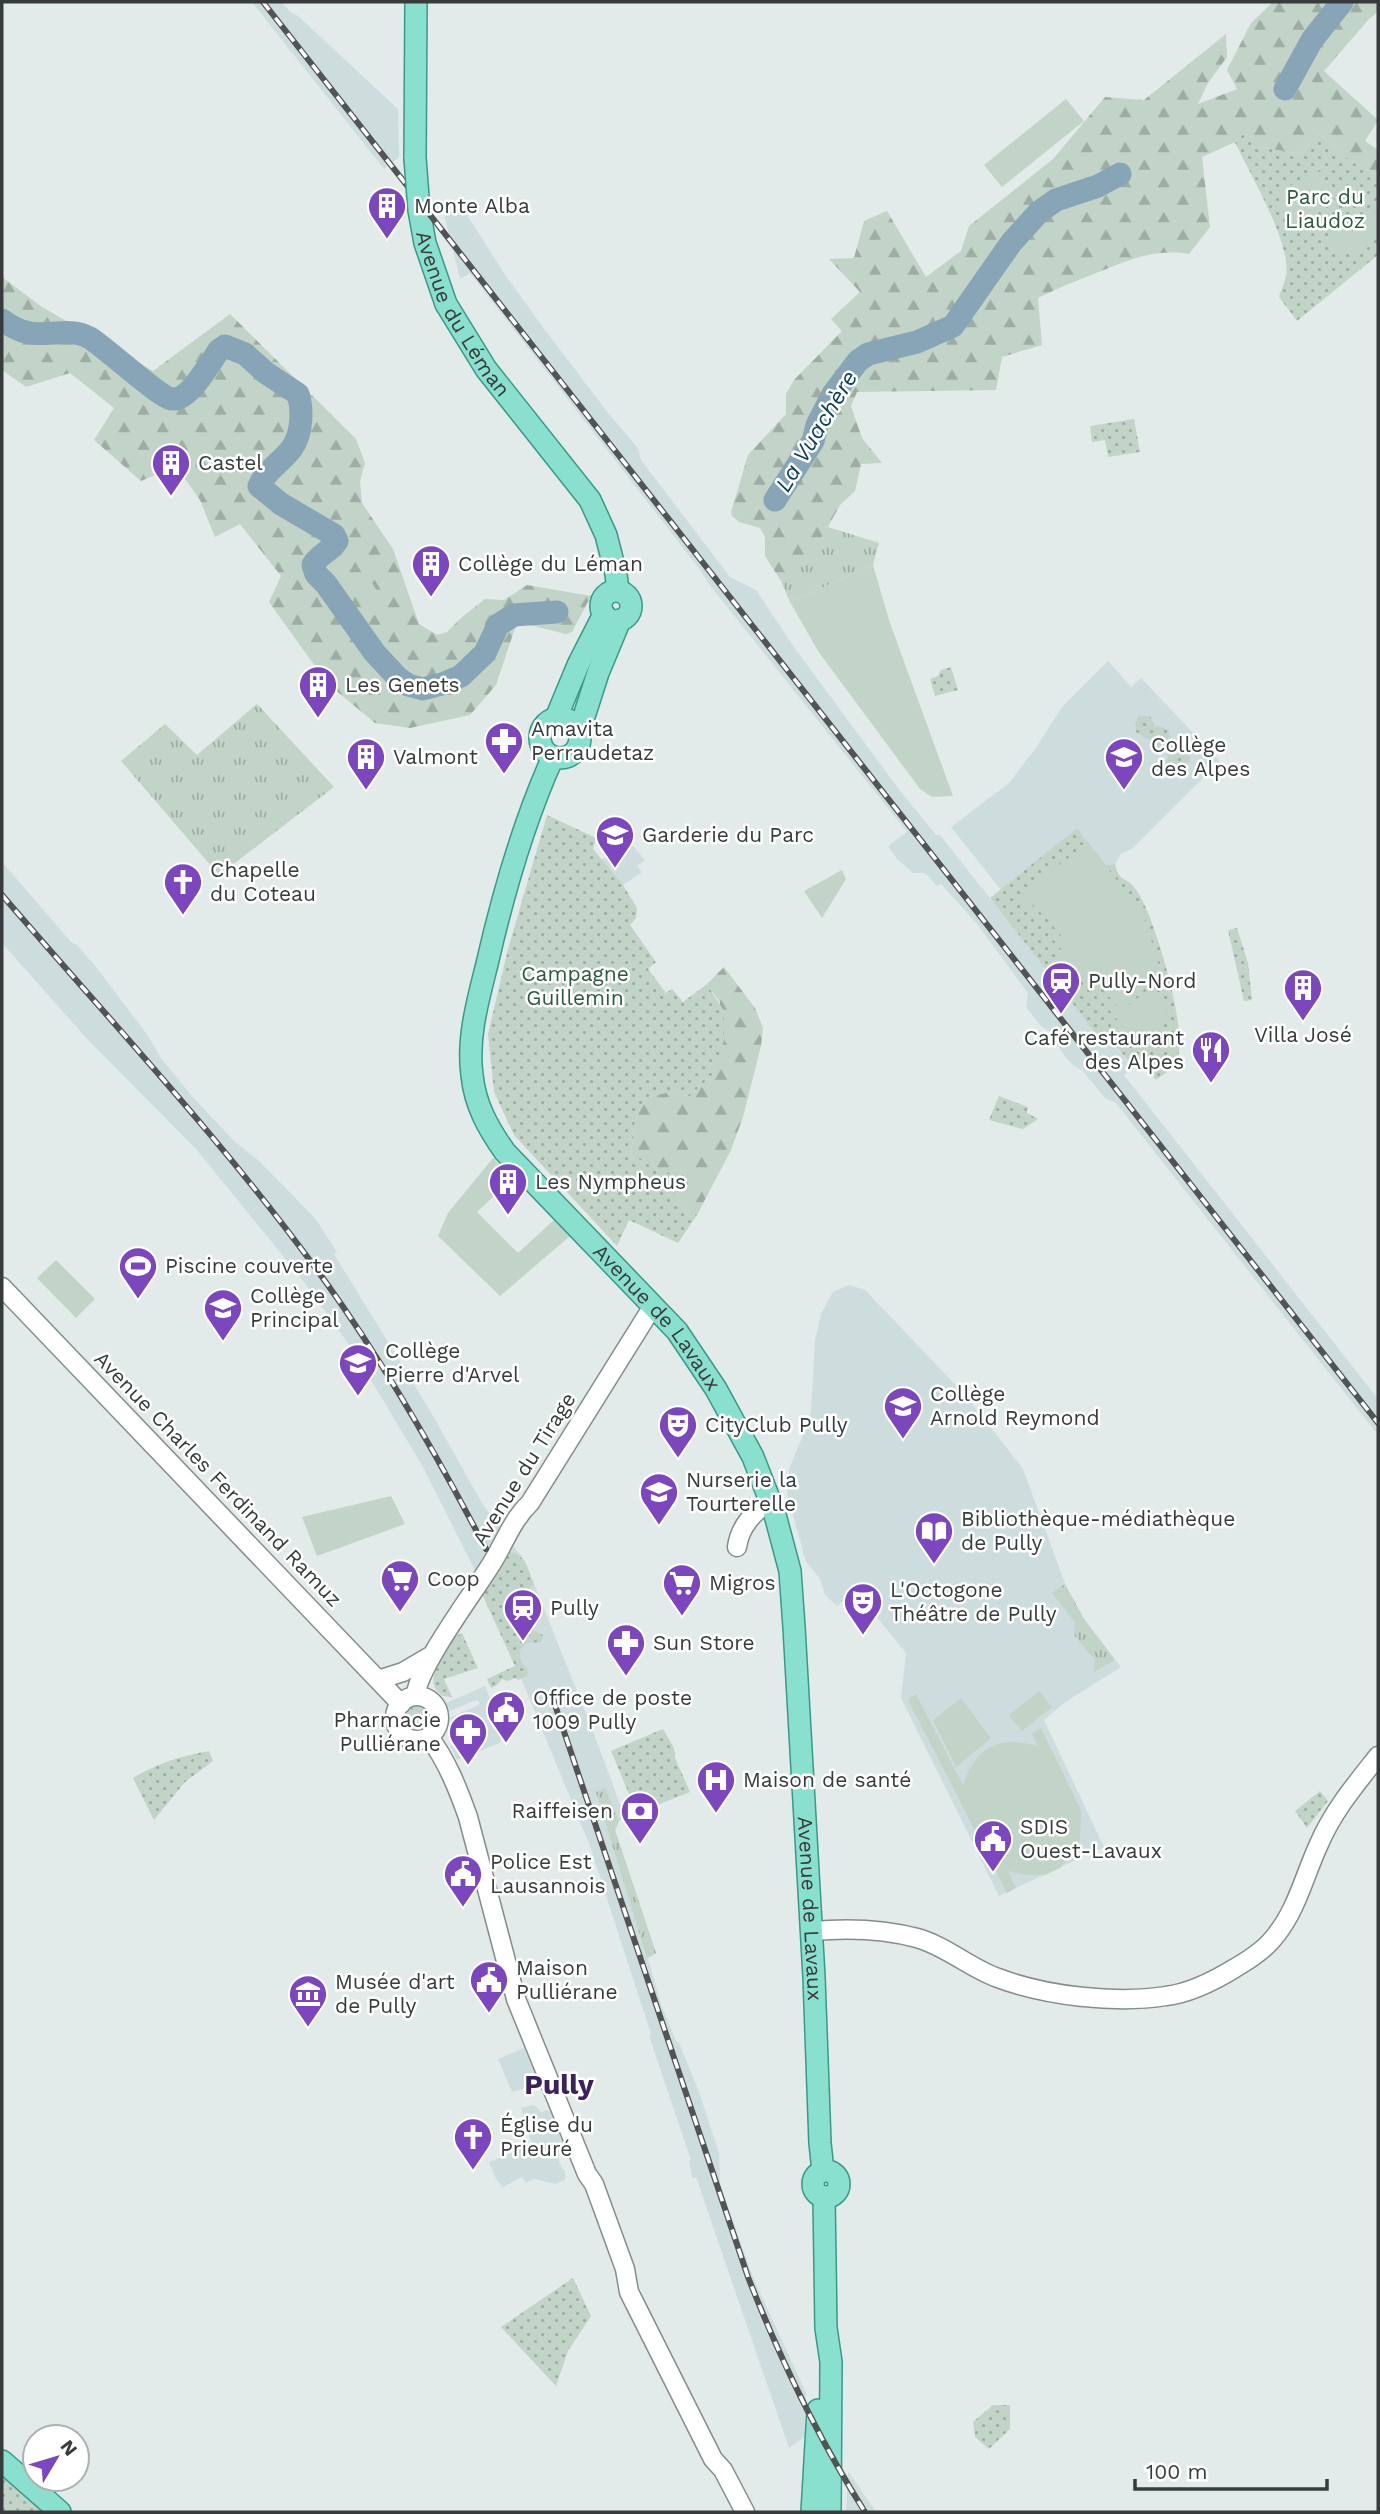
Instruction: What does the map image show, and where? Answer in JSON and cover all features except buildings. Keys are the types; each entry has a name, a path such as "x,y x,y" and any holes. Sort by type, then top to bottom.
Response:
{"main road":[{"name":"Avenue du Léman","path":"416,2 415,158 419,210 435,278 446,304 486,369 590,500 606,535 616,573 618,591 605,597 602,602 612,617"},
{"path":"556,718 568,719 576,725 579,732 580,743 572,754 560,758 553,757 543,749 540,738 544,726 556,718 578,665 612,617"},
{"path":"579,732 612,617"},
{"name":"Avenue de Lavaux","path":"553,757 536,795 519,846 483,978 471,1035 475,1093 490,1131 505,1152 677,1331 704,1368 752,1457 780,1531 790,1571 812,1931 820,2143 823,2171 833,2174 839,2185 836,2192 824,2197 826,2328 831,2362 830,2512"},
{"name":"Avenue de Lavaux","path":"812,2512 826,2328"},
{"path":"2,2460 60,2512"}],"street":[{"name":"Avenue Charles Ferdinand Ramuz","path":"2,1287 378,1680 409,1700"},
{"name":"Avenue du Tirage","path":"409,1700 432,1655 653,1306"},
{"path":"737,1547 738,1537 751,1516 770,1500"},
{"path":"744,1526 766,1524 780,1531"},
{"name":"Avenue du Tirage","path":"378,1680 399,1674 432,1655"},
{"path":"409,1700 430,1700 438,1712 437,1728 429,1737 415,1740 402,1734 396,1720 409,1700"},
{"path":"429,1737 458,1790 468,1817 516,1999 587,2174 594,2184 625,2269 629,2292 713,2459 723,2470 745,2512"},
{"path":"812,1931 841,1928 917,1938 1006,1981 1092,1997 1133,1999 1168,1996 1197,1988 1250,1960 1276,1936 1295,1903 1319,1843 1334,1816 1378,1756"}],"shaded area":[{"path":"252,2 282,2 398,109 399,157 384,169"},
{"path":"458,208 465,212 542,326 638,448 641,460 730,577 756,590 796,650 898,788 936,835 940,835 1098,1035 1104,1031 1132,1067 1124,1075 1378,1399 1378,1435 1116,1103 1105,1098 1082,1070 1068,1060 1056,1044 1056,1036 1041,1026 1026,1007 1028,993 977,924 941,884 937,886 925,873 913,873 897,859 888,846 907,832 712,588 470,273 460,279 444,214"},
{"path":"1108,661 1131,687 1141,678 1220,761 1133,848 1121,854 1115,864 1106,865 1077,828 1001,890 951,827 1009,783 1062,707"},
{"name":"Garderie du Parc","path":"620,831 645,860 637,866 642,872 577,910 594,867 609,854 603,846"},
{"path":"2,862 96,967 191,1095 233,1140 259,1161 315,1218 483,1505 525,1561 625,1818 619,1821 615,1830 656,1953 648,1959 662,2007 699,2092 719,2153 720,2184 752,2275 806,2393 804,2437 789,2448 696,2177 692,2178 691,2160 590,1846 484,1588 423,1467 355,1353 301,1278 196,1149 88,1040 2,943"},
{"path":"849,1285 865,1290 966,1396 1023,1469 1066,1586 1084,1619 1121,1667 1064,1703 1044,1720 1104,1847 999,1896 901,1698 906,1653 856,1591 837,1606 825,1595 820,1578 806,1562 787,1493 789,1469 811,1411 815,1340 821,1314 833,1292"},
{"path":"485,1686 503,1730 500,1743 457,1760 449,1733 451,1717 479,1705 479,1702 476,1700 450,1711 446,1703"},
{"path":"524,2048 539,2084 512,2092 498,2059"},
{"path":"534,2105 541,2112 550,2112 566,2150 557,2156 562,2169 565,2170 565,2180 555,2184 534,2179 526,2183 522,2177 503,2187 496,2179 489,2162 532,2145 521,2108"},
{"path":"848,2471 876,2512 846,2512"}],"green space":[{"path":"1273,2 1378,2 1378,12 1324,71 1378,120 1365,141 1378,150 1378,175 1352,162 1319,134 1300,154 1266,148 1243,134 1235,142 1202,157 1210,227 1189,254 1166,253 1135,258 1038,298 1042,345 1002,357 996,390 857,392 851,406 862,438 882,463 861,464 855,491 840,505 824,534 781,581 765,556 765,537 760,528 739,522 731,512 748,455 786,414 786,394 794,380 842,331 831,319 860,292 829,259 854,258 864,221 887,211 926,277 961,251 969,226 1053,159 1105,97 1144,100 1226,34 1227,57 1208,83 1198,104 1237,89 1227,70 1251,23"},
{"path":"1066,99 1084,121 1002,187 984,165"},
{"name":"Parc du Liaudoz","path":"1244,133 1266,148 1300,154 1319,134 1352,162 1378,175 1378,255 1297,321 1279,297 1286,276 1283,246 1268,208 1235,142"},
{"path":"1321,171 1336,203 1291,224 1276,192"},
{"path":"1378,210 1378,236 1355,256 1330,246 1331,232 1349,218 1358,227"},
{"path":"2,277 42,307 153,371 230,314 356,439 365,463 360,481 362,503 393,549 419,624 437,635 447,632 485,599 504,600 527,585 591,596 572,632 566,634 517,622 496,685 470,715 410,728 375,723 328,684 269,602 281,576 240,524 215,537 200,500 176,466 141,481 94,440 114,408 70,373 26,387 2,370"},
{"path":"1134,419 1140,452 1108,457 1105,440 1092,442 1090,426"},
{"path":"828,527 879,543 873,565 790,602 781,581"},
{"path":"873,565 890,623 953,796 932,797 920,789 818,651 790,602"},
{"path":"363,574 367,575 386,605 385,609 375,615 370,615 350,584 351,580"},
{"path":"951,667 958,690 935,696 930,679 938,676 941,670"},
{"path":"257,704 334,787 219,875 121,761 165,724 197,755"},
{"path":"1140,716 1150,716 1155,726 1166,729 1171,739 1181,740 1182,753 1190,755 1190,762 1176,772 1168,769 1164,746 1157,748 1153,742 1136,732 1135,723"},
{"name":"Campagne Guillemin","path":"547,815 596,838 593,849 623,885 637,908 636,918 630,925 656,962 648,969 666,993 672,989 683,1002 707,984 724,1011 724,1040 714,1073 690,1096 665,1093 644,1098 635,1121 631,1154 679,1178 672,1202 697,1215 678,1243 629,1220 617,1246 514,1135 494,1092 488,1034 508,949"},
{"path":"1077,828 1106,865 1115,864 1120,876 1136,889 1157,938 1176,1009 1179,1050 1176,1063 1156,1080 1137,1056 1129,1062 1105,1032 1098,1036 990,898"},
{"path":"1088,842 1144,916 1162,976 1119,1009 1026,892"},
{"path":"842,870 846,879 822,918 804,891"},
{"path":"1023,894 1135,1034 1131,1037 1019,897"},
{"path":"1237,928 1248,963 1252,1000 1244,1001 1228,930"},
{"path":"724,967 755,1008 763,1028 743,1117 731,1150 697,1215 672,1202 631,1154 635,1121 644,1098 665,1093 690,1096 714,1073 720,1002 707,984"},
{"path":"1149,989 1170,1015 1162,1024 1165,1037 1151,1049 1121,1011"},
{"path":"999,1096 1028,1107 1027,1113 1038,1119 1023,1129 989,1120"},
{"path":"493,1158 512,1179 477,1212 518,1253 554,1220 570,1236 500,1296 438,1236 448,1213"},
{"path":"56,1260 95,1299 76,1318 37,1278"},
{"path":"391,1496 405,1524 317,1556 302,1517"},
{"path":"506,1552 518,1555 528,1568 534,1585 523,1598 522,1616 528,1626 543,1635 541,1642 528,1643 521,1648 520,1657 528,1669 527,1676 518,1680 502,1679 491,1688 487,1679 515,1666 482,1594 503,1562"},
{"path":"1065,1584 1084,1619 1115,1660 1094,1672 1095,1660 1074,1635 1075,1622 1052,1593"},
{"path":"462,1633 478,1668 444,1679 452,1697 443,1696 434,1686 434,1676 452,1641"},
{"path":"1039,1691 1052,1707 1022,1731 1009,1715"},
{"path":"916,1694 963,1785 968,1772 982,1753 1001,1743 1038,1746 1032,1733 1041,1728 1081,1810 1080,1840 1060,1868 1045,1875 1008,1871 1016,1888 1007,1893 908,1700"},
{"path":"961,1698 991,1738 956,1767 933,1720"},
{"path":"418,1704 428,1708 432,1718 428,1728 418,1732 408,1728 404,1718 408,1708"},
{"path":"663,1729 674,1748 675,1758 690,1792 637,1813 611,1751"},
{"path":"209,1751 213,1761 185,1782 154,1820 133,1778 170,1761"},
{"path":"605,1788 619,1821 615,1830 656,1953 647,1958 596,1792"},
{"path":"1320,1791 1328,1801 1307,1828 1295,1811"},
{"path":"573,2278 591,2316 568,2351 556,2386 501,2327"},
{"path":"993,2405 1010,2405 1010,2429 989,2449 975,2437 973,2422"},
{"path":"2,2476 42,2511 2,2512"}],"waterway":[{"name":"La Vuachère","path":"1285,89 1312,40 1342,2"},
{"name":"La Vuachère","path":"775,500 813,441 817,425 833,394 858,361 868,354 917,342 953,326 1011,243 1039,212 1056,200 1098,186 1120,174"},
{"name":"La Vuachère","path":"2,320 26,332 66,332 90,338 156,390 172,399 179,398 192,388 219,350 225,346 245,354 266,373 298,394 301,407 298,436 288,453 259,486 281,504 334,535 337,541 313,565 316,574 374,652 408,685 423,689 461,676 485,653 498,625 514,615 557,612"}],"railway":[{"path":"263,2 1378,1423"},
{"path":"2,895 249,1181 325,1281 410,1412 486,1549"},
{"path":"553,1699 748,2277 801,2397 831,2456 865,2512"}],"place":[{"name":"Monte Alba","path":"387,240"},
{"name":"Castel","path":"171,497"},
{"name":"Collège du Léman","path":"431,598"},
{"name":"Les Genets","path":"318,719"},
{"name":"Amavita Perraudetaz","path":"504,775"},
{"name":"Valmont","path":"366,791"},
{"name":"Collège des Alpes","path":"1124,791"},
{"name":"Garderie du Parc","path":"615,869"},
{"name":"Chapelle du Coteau","path":"183,916"},
{"name":"Pully-Nord","path":"1061,1015"},
{"name":"Villa José","path":"1303,1022"},
{"name":"Café restaurant des Alpes","path":"1211,1084"},
{"name":"Les Nympheus","path":"508,1216"},
{"name":"Piscine couverte","path":"138,1300"},
{"name":"Collège Principal","path":"223,1342"},
{"name":"Collège Pierre d'Arvel","path":"358,1397"},
{"name":"Collège Arnold Reymond","path":"903,1440"},
{"name":"CityClub Pully","path":"678,1459"},
{"name":"Nurserie la Tourterelle","path":"659,1526"},
{"name":"Bibliothèque-médiathèque de Pully","path":"934,1565"},
{"name":"Coop","path":"400,1613"},
{"name":"Migros","path":"682,1617"},
{"name":"L'Octogone Théâtre de Pully","path":"863,1636"},
{"name":"Pully","path":"523,1642"},
{"name":"Sun Store","path":"626,1677"},
{"name":"Office de poste 1009 Pully","path":"506,1744"},
{"name":"Pharmacie Pulliérane","path":"468,1766"},
{"name":"Maison de santé","path":"716,1814"},
{"name":"Raiffeisen","path":"640,1845"},
{"name":"SDIS Ouest-Lavaux","path":"993,1873"},
{"name":"Police Est Lausannois","path":"463,1908"},
{"name":"Maison Pulliérane","path":"489,2014"},
{"name":"Musée d'art de Pully","path":"308,2028"},
{"name":"Église du Prieuré","path":"473,2171"}],"district":[{"name":"Pully","path":"559,2084"}]}
